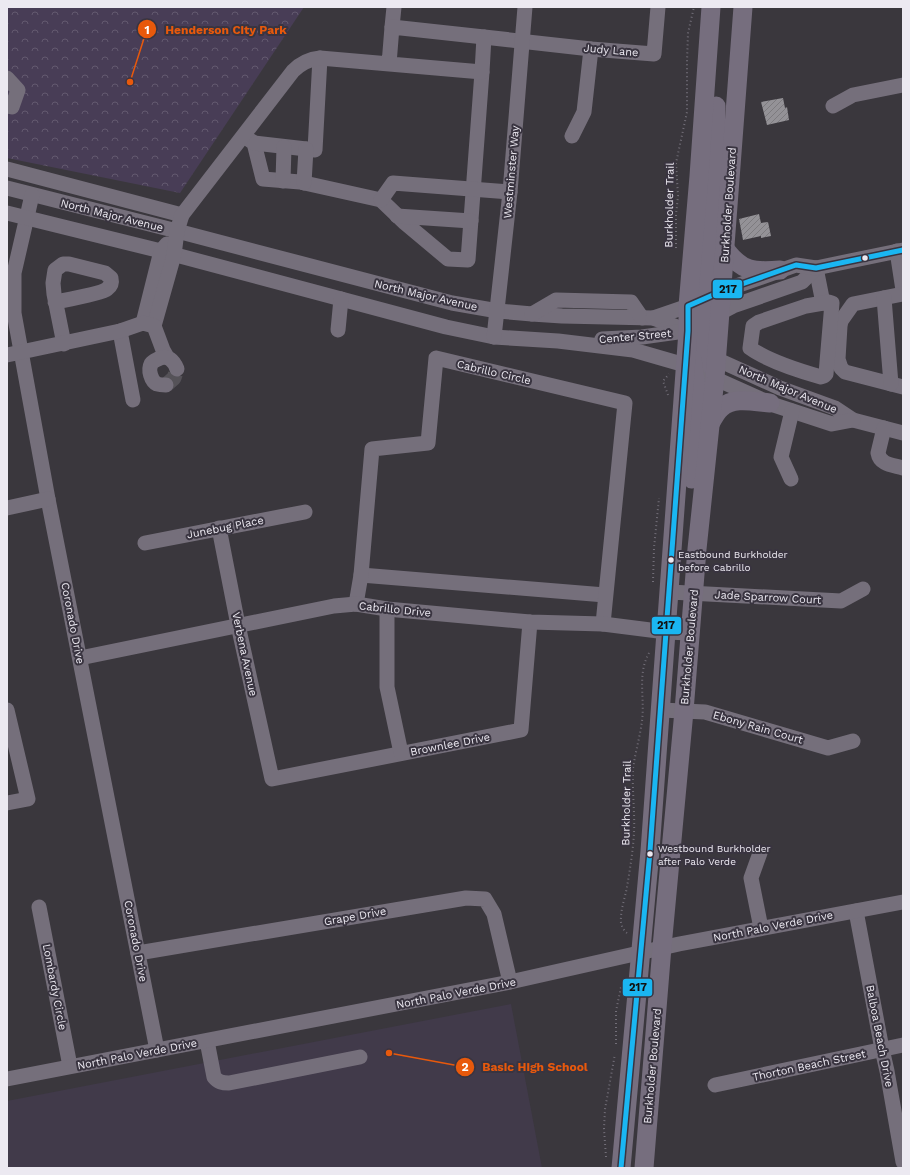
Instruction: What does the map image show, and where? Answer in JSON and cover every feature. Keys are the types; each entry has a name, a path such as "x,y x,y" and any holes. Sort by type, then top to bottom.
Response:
{"main road":[{"path":"697,549 689,518 698,400 690,367 688,306 711,7"},
{"name":"Burkholder Boulevard","path":"710,353 714,294 725,249 743,7"},
{"path":"707,64 716,99 715,151 706,281 714,294"},
{"path":"725,249 732,259 746,268 783,279"},
{"path":"710,353 715,378"},
{"name":"Burkholder Boulevard","path":"614,1165 640,954 661,710 666,632 690,367"},
{"name":"Burkholder Boulevard","path":"644,1168 697,549 715,378"},
{"path":"710,424 721,408 731,402 775,395"}],"street":[{"path":"389,64 394,7"},
{"name":"Westminster Way","path":"494,337 510,192 525,7"},
{"name":"Judy Lane","path":"392,27 654,54 658,7"},
{"path":"249,140 263,179 304,183 381,200 397,216 448,259 468,260 484,37"},
{"path":"572,136 584,112 591,48"},
{"path":"176,369 174,363 162,350 148,324 167,253 177,231 182,215 249,140 293,71 305,62 320,58 482,72"},
{"path":"249,140 284,147 315,150 320,58"},
{"path":"7,78 18,90 12,107 7,106"},
{"path":"833,106 853,95 903,85"},
{"path":"283,181 284,147"},
{"path":"304,183 306,149"},
{"path":"7,168 182,215"},
{"path":"381,200 393,183 510,192"},
{"name":"North Major Avenue","path":"7,188 452,303 498,311 532,314 647,318 688,331 710,353 775,395 792,411 832,424 853,420"},
{"name":"Coronado Drive","path":"32,195 14,273 14,354 48,499 157,1050"},
{"name":"North Major Avenue","path":"7,213 167,253 446,327 494,337 558,341 633,350 690,367 715,378 775,395 835,408 853,420 903,433"},
{"path":"397,216 471,221"},
{"path":"900,250 903,290"},
{"name":"Center Street","path":"558,341 642,338 688,331 783,279 796,265 816,268 900,250"},
{"path":"816,268 823,303"},
{"path":"783,279 794,310"},
{"name":"Center Street","path":"647,318 688,306 714,294 783,279"},
{"path":"884,298 897,386 844,372 838,359 841,321 853,304 903,294"},
{"path":"338,330 341,299"},
{"path":"56,302 64,344"},
{"path":"823,303 832,303 826,374 824,376 821,377 787,365 759,354 750,348 753,326 776,315 823,303"},
{"path":"14,354 148,324"},
{"path":"120,331 133,400"},
{"path":"166,385 157,384 151,377 150,372 151,364 162,357 167,357"},
{"name":"Cabrillo Circle","path":"356,604 361,575 372,449 428,443 436,358 625,403 603,624"},
{"path":"775,395 787,365"},
{"path":"130,382 151,377"},
{"path":"791,479 781,457 792,411"},
{"path":"884,428 878,453 880,459 884,463 903,468"},
{"path":"7,508 48,499"},
{"name":"Junebug Place","path":"145,543 305,512"},
{"name":"Verbena Avenue","path":"219,528 238,625 272,780"},
{"path":"361,575 605,595"},
{"name":"Jade Sparrow Court","path":"670,592 841,601 863,589"},
{"name":"Cabrillo Drive","path":"80,658 334,606 356,604 386,609 530,622 603,624 666,632 690,633"},
{"path":"386,609 387,687 401,754"},
{"name":"Brownlee Drive","path":"272,780 521,730 530,622"},
{"path":"7,710 28,799 7,803"},
{"name":"Ebony Rain Court","path":"661,710 705,712 828,748 853,741"},
{"path":"760,853 751,878 761,928"},
{"name":"Grape Drive","path":"138,953 466,898 485,899 494,914 510,982"},
{"name":"North Palo Verde Drive","path":"7,1079 510,982 662,948 903,902"},
{"name":"Lombardy Circle","path":"39,907 70,1066"},
{"name":"Balboa Beach Drive","path":"856,911 903,1162"},
{"path":"207,1040 214,1077 217,1081 222,1083 229,1083 360,1057"},
{"name":"Thorton Beach Street","path":"715,1085 903,1045"}],"path":[{"name":"Burkholder Trail","path":"676,251 676,215 678,196 676,163 687,112 688,33 694,7"},
{"name":"Burkholder Trail","path":"629,936 624,932 621,922 632,858 634,831 633,771 642,722 643,668 649,651"},
{"path":"614,1165 604,1129 605,1109 616,1043 616,1011 622,985"}],"shaded area":[{"path":"511,1004 542,1168 7,1168 7,1101"}],"green space":[{"path":"7,7 304,7 180,193 7,158"}],"building":[{"path":"783,98 785,108 787,107 789,120 767,125 761,102"},
{"path":"759,214 761,223 768,222 771,236 761,238 761,236 743,240 739,219"}],"tunnel":[{"path":"166,385 174,378 177,369"}],"transit line":[{"name":"217","path":"621,1168 650,851 688,331 688,306 722,291 796,265 816,268 903,250"}],"place":[{"name":"Henderson City Park","path":"130,82"},
{"name":"Eastbound Burkholder before Cabrillo","path":"671,560"},
{"name":"Westbound Burkholder after Palo Verde","path":"650,854"},
{"name":"Basic High School","path":"389,1053"}]}
